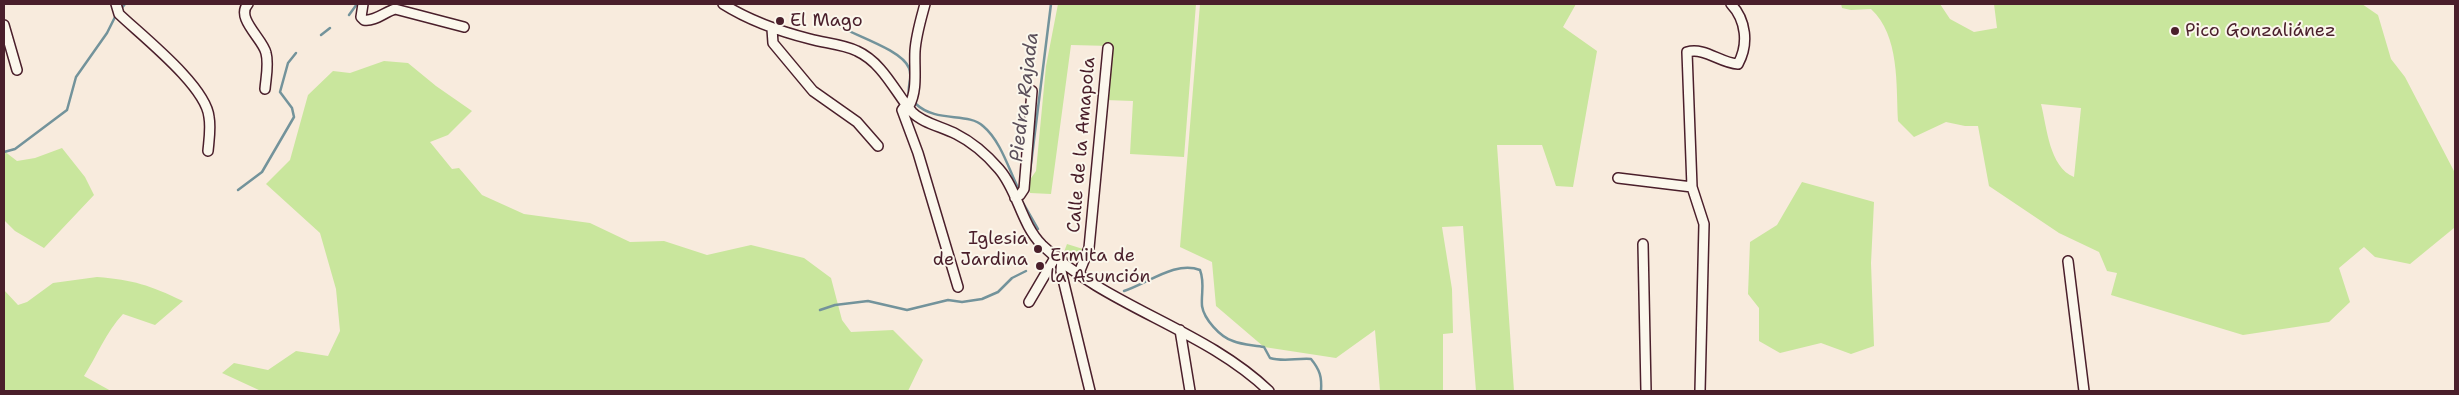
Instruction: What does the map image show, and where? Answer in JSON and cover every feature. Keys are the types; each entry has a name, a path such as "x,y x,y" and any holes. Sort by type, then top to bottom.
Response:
{"street":[{"path":"116,4 119,14 185,76 205,102 210,116 208,151"},
{"path":"248,4 245,13 247,21 266,52 265,89"},
{"path":"363,4 362,16 364,20 369,21 387,11 395,9 464,27"},
{"path":"723,4 745,17 772,28 857,51 884,74 912,113 958,134 981,150 1000,170 1037,238 1059,258 1106,292 1180,330 1230,360 1269,391"},
{"path":"925,4 915,48 912,100 902,110 918,153 958,287"},
{"path":"1700,391 1704,224 1692,187 1687,52 1697,49 1727,63 1738,64 1743,56 1744,23 1732,4"},
{"path":"4,25 17,70"},
{"path":"772,28 773,43 813,91 857,122 878,146"},
{"name":"Calle de la Amapola","path":"1079,273 1089,248 1108,48"},
{"path":"1015,198 1024,189 1032,91"},
{"path":"1618,178 1692,187"},
{"path":"1643,244 1646,391"},
{"path":"1029,302 1059,258"},
{"path":"1059,258 1090,391"},
{"path":"2068,261 2084,391"},
{"path":"1180,330 1190,391"}],"green space":[{"path":"1058,4 1196,4 1184,157 1130,154 1133,101 1105,100 1111,46 1071,45 1051,194 1030,193 1029,181 1036,171 1046,66"},
{"path":"1200,4 1576,4 1563,27 1597,51 1573,187 1556,186 1542,145 1497,145 1514,391 1476,391 1463,226 1442,227 1452,289 1453,333 1443,334 1443,391 1380,391 1375,330 1336,358 1264,347 1216,306 1212,262 1180,247"},
{"path":"1841,4 1940,4 1950,19 1974,32 1997,28 1994,4 2362,4 2378,15 2391,59 2405,77 2455,173 2454,228 2410,264 2375,257 2364,247 2339,268 2350,302 2329,322 2243,335 2111,295 2117,273 2107,271 2099,252 2059,233 1989,186 1978,126 1965,126 1946,122 1914,137 1898,121 1895,62 1887,33 1871,9 1851,10 1842,8","holes":["2041,104 2081,108 2074,177 2059,165 2054,156 2047,135"]},
{"path":"384,61 408,63 436,86 472,111 448,135 430,142 452,169 459,168 482,195 524,214 590,223 630,242 664,241 707,255 751,245 804,258 831,278 842,320 851,332 893,330 923,360 908,391 261,391 222,373 234,363 268,370 296,351 328,356 340,331 336,289 320,233 266,184 290,160 308,95 333,71 350,73"},
{"path":"62,148 85,177 94,195 44,248 15,231 4,220 4,151 17,161 35,158"},
{"path":"1802,182 1874,202 1871,263 1874,346 1851,354 1821,343 1780,353 1759,341 1759,308 1748,294 1750,242 1777,225"},
{"path":"1067,244 1083,249 1080,257 1064,252"},
{"path":"97,277 141,284 183,301 155,325 123,314 117,321 84,376 111,391 4,391 4,290 18,305 27,302 53,283"}],"waterway":[{"path":"121,9 125,4"},
{"path":"349,15 357,4"},
{"name":"Piedra Rajada","path":"1028,175 1030,172 1051,4"},
{"path":"4,152 15,149 67,110 76,77 107,33 116,15"},
{"path":"839,26 888,49 905,61 910,72 909,95"},
{"path":"321,35 330,28"},
{"path":"238,190 262,172 294,117 292,108 280,92 288,63 296,53"},
{"path":"916,104 924,110 942,116 969,119 983,126 1000,148 1019,190"},
{"path":"1022,201 1038,229"},
{"path":"1124,291 1171,270 1181,268 1200,270 1203,311 1209,322 1218,332 1228,339 1237,342 1264,347 1270,358 1280,360 1311,359 1320,374 1321,391"},
{"path":"820,310 835,305 868,301 907,310 948,300 962,302 982,299 998,292 1012,278 1026,271"}],"place":[{"name":"El Mago","path":"780,21"},
{"name":"Pico Gonzaliánez","path":"2175,31"},
{"name":"Iglesia de Jardina","path":"1038,249"},
{"name":"Ermita de la Asunción","path":"1040,266"}]}
